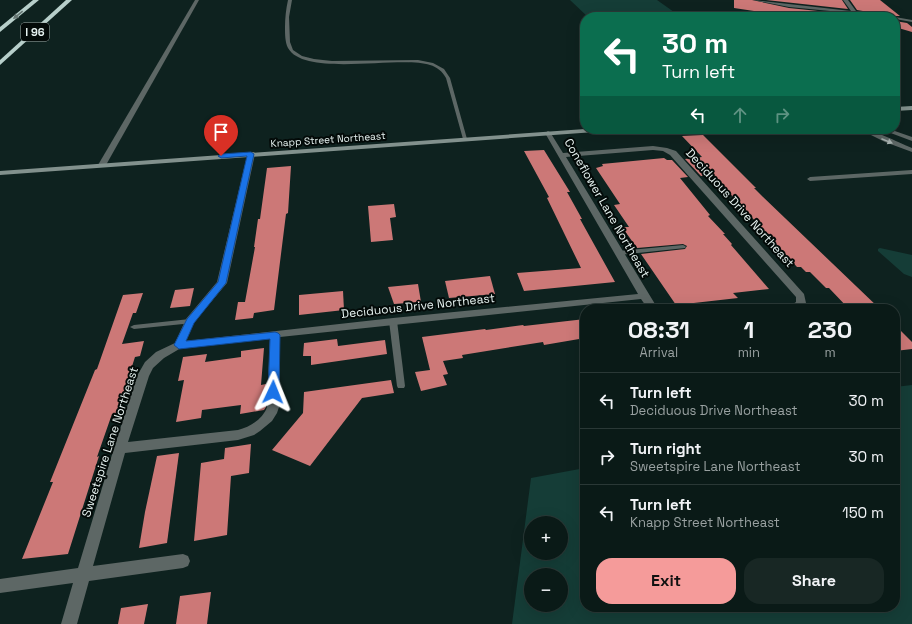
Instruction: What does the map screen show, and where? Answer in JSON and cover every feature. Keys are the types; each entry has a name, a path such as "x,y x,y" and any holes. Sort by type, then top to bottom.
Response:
{"highway":[{"name":"I 96","path":"0,30 36,0"},
{"name":"I 96","path":"0,63 69,0"}],"main road":[{"path":"900,109 912,108"},
{"name":"Knapp Street Northeast","path":"0,173 580,131"}],"street":[{"path":"102,166 197,0"},
{"path":"755,0 782,5 854,12"},
{"path":"844,0 848,2 854,12"},
{"path":"900,19 912,20"},
{"name":"Coneflower Lane Northeast","path":"548,133 644,296"},
{"path":"872,134 912,150"},
{"path":"898,134 912,139"},
{"name":"Deciduous Drive Northeast","path":"561,155 653,148 671,152 801,296 800,304"},
{"path":"179,345 190,322 222,283 251,154"},
{"path":"644,296 650,304"},
{"name":"Deciduous Drive Northeast","path":"179,345 393,321 644,296"},
{"path":"120,448 238,435 250,432 262,424 268,418 273,407 275,335"},
{"name":"Sweetspire Lane Northeast","path":"69,624 120,448 145,370 160,355 179,345"},
{"path":"0,586 183,561"}],"lane":[{"path":"290,0 287,12 288,42 291,50 298,56 324,62 418,61 432,64 442,69 448,78 465,139"},
{"path":"810,179 912,172"},
{"path":"619,253 683,247"},
{"path":"393,321 400,386"},
{"path":"134,326 190,322"}],"green space":[{"path":"570,0 657,0 674,12 583,12"},
{"path":"880,248 912,255 912,277 904,274 878,251"},
{"path":"912,385 912,624 512,624 524,532 524,560 568,560 568,516 526,516 531,478 580,469 580,612 900,612 900,386"}],"building":[{"path":"734,0 752,0 789,8 828,12 760,12 734,8"},
{"path":"766,0 842,0 848,9"},
{"path":"850,0 880,0 895,12 869,12 857,10"},
{"path":"900,22 907,23 912,27 912,32 900,28"},
{"path":"703,135 756,188 754,188 762,196 875,304 844,304 829,288 826,288 810,272 806,272 801,267 797,267 713,175 701,176 685,159 702,157 682,136"},
{"path":"544,150 570,192 567,192 582,219 580,219 615,282 524,291 517,273 581,268 547,198 549,197 524,151"},
{"path":"664,158 667,160 672,160 688,177 680,178 710,215 708,216 725,234 723,234 732,244 731,245 769,289 733,293 738,298 675,304 641,254 685,249 687,246 683,244 637,248 622,227 629,227 614,205 620,204 596,168 603,166 602,164"},
{"path":"291,166 288,213 286,214 274,310 254,313 253,318 235,320 238,302 245,302 255,247 258,219 260,219 267,168"},
{"path":"394,204 396,217 390,218 393,240 371,242 368,206"},
{"path":"490,276 495,294 449,298 445,281"},
{"path":"418,284 421,302 394,304 388,287"},
{"path":"194,288 190,306 170,308 175,290"},
{"path":"343,291 344,310 299,315 299,295"},
{"path":"143,293 136,313 133,313 122,344 144,341 140,356 135,357 117,413 112,414 97,457 99,456 68,554 22,559 53,482 50,482 95,370 97,369 123,295"},
{"path":"580,320 580,339 544,345 543,342 462,355 463,358 443,361 448,374 443,375 447,385 421,391 415,372 430,370 422,337"},
{"path":"900,330 912,342 912,349 900,350"},
{"path":"337,339 338,346 385,340 387,354 311,365 311,356 303,356 304,343"},
{"path":"264,348 261,385 266,384 266,407 264,410 240,414 241,405 202,410 201,418 176,422 184,380 178,381 183,357 207,354 205,362 241,357 241,351"},
{"path":"391,380 394,393 362,398 310,466 272,450 303,413 304,392"},
{"path":"251,444 249,473 231,476 227,535 194,541 201,463 224,459 225,448"},
{"path":"179,453 167,543 139,548 157,456"},
{"path":"211,592 207,624 176,624 180,596"},
{"path":"148,604 144,624 118,624 121,608"}],"route":[{"path":"221,156 251,154 222,283 190,322 179,345 275,335 273,392"}]}
